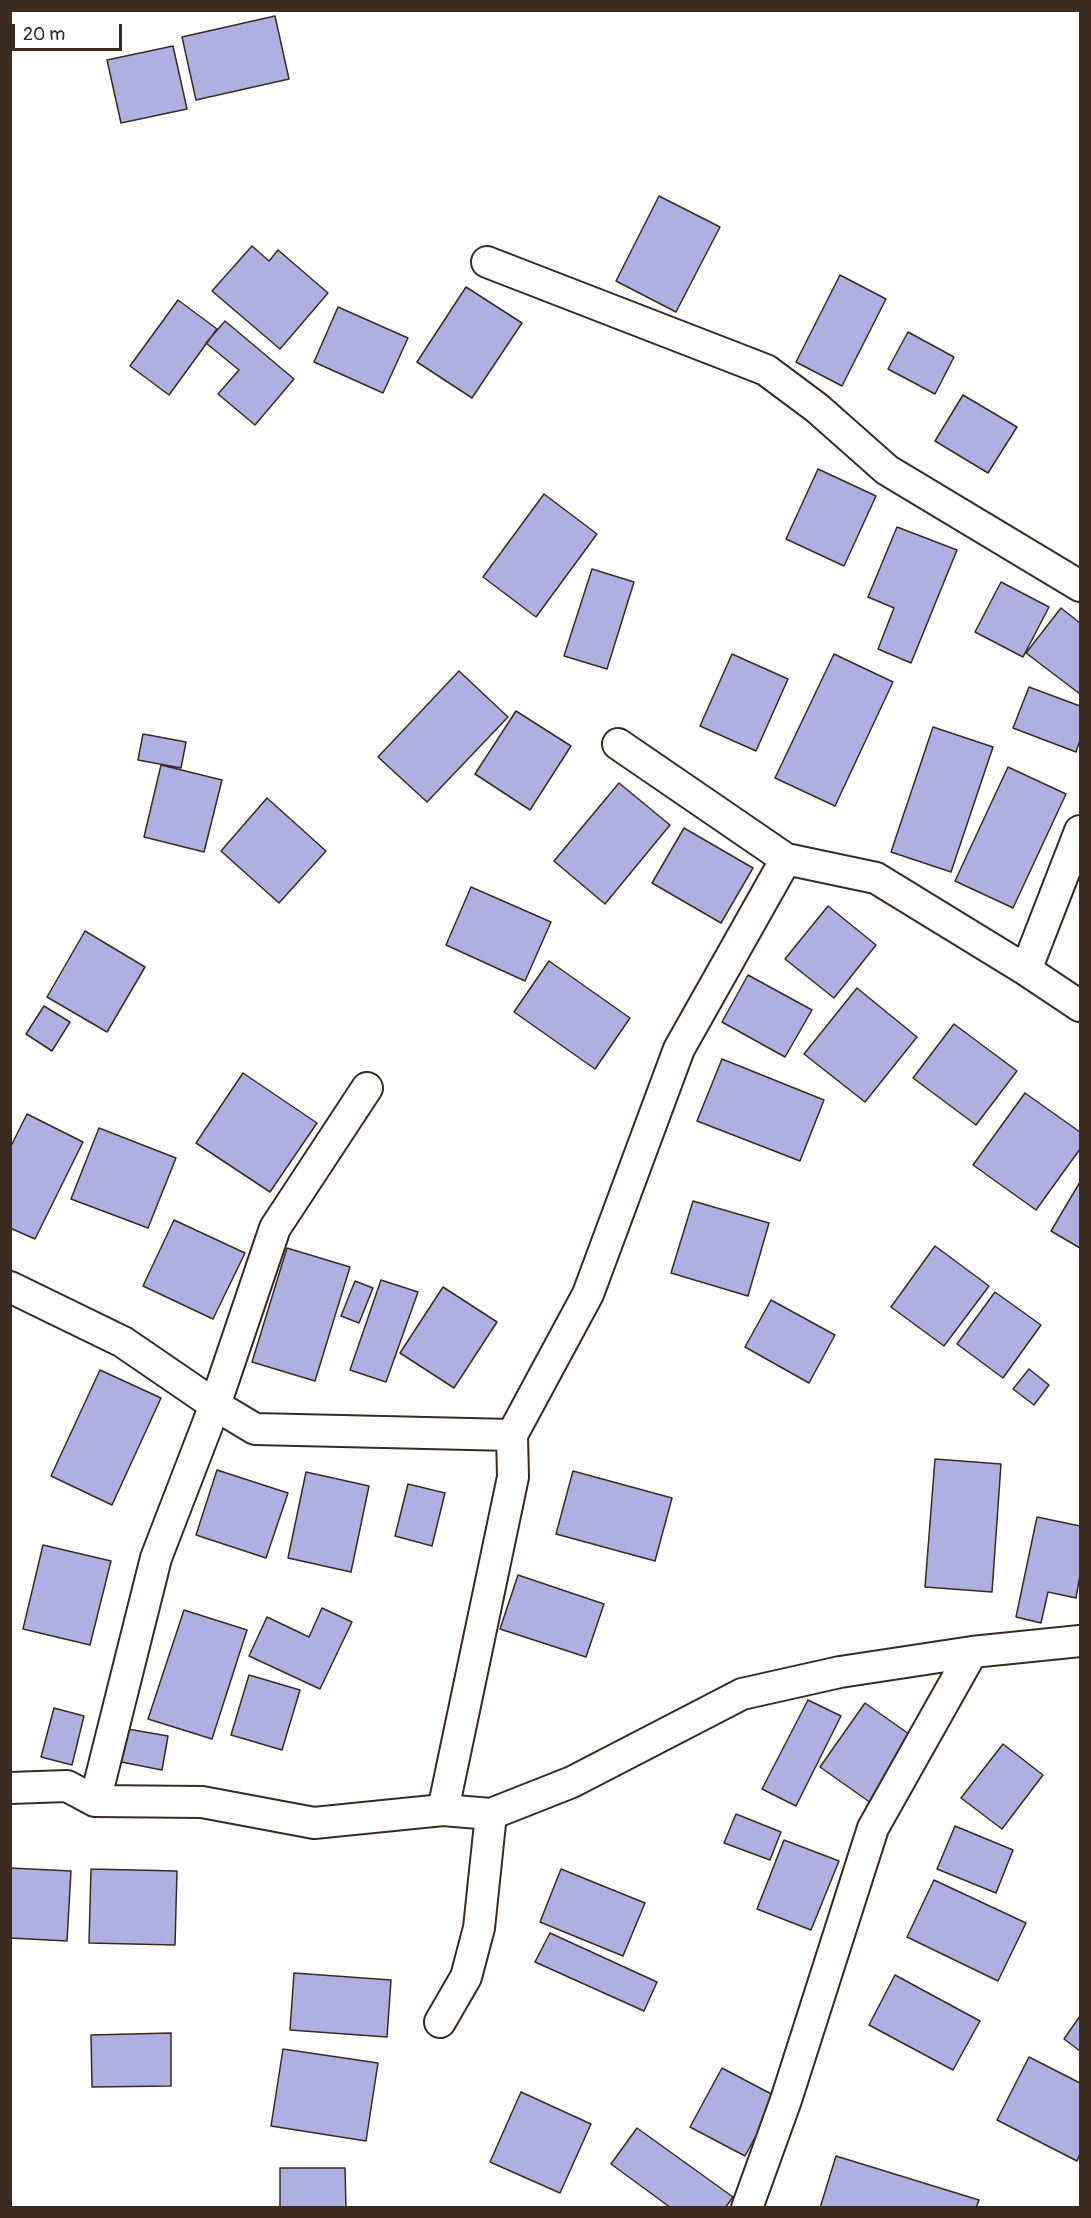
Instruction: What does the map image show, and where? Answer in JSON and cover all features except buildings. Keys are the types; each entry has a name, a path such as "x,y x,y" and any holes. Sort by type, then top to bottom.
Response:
{"street":[{"path":"487,262 766,370 817,408 887,470 1080,586"},
{"path":"618,744 786,859 876,878 1080,1006"},
{"path":"1026,970 1080,831"},
{"path":"443,1810 513,1477 512,1435 588,1294 679,1049 786,859"},
{"path":"95,1802 156,1558 215,1405 275,1228 367,1088"},
{"path":"10,1287 123,1342 215,1405 255,1429 512,1435"},
{"path":"10,1788 67,1786 95,1802 202,1802 314,1822 443,1810 491,1814 572,1782 742,1694 840,1672 972,1652 1080,1641"},
{"path":"747,2208 786,2100 873,1828 972,1652"},
{"path":"440,2022 466,1977 479,1928 491,1814"}]}
